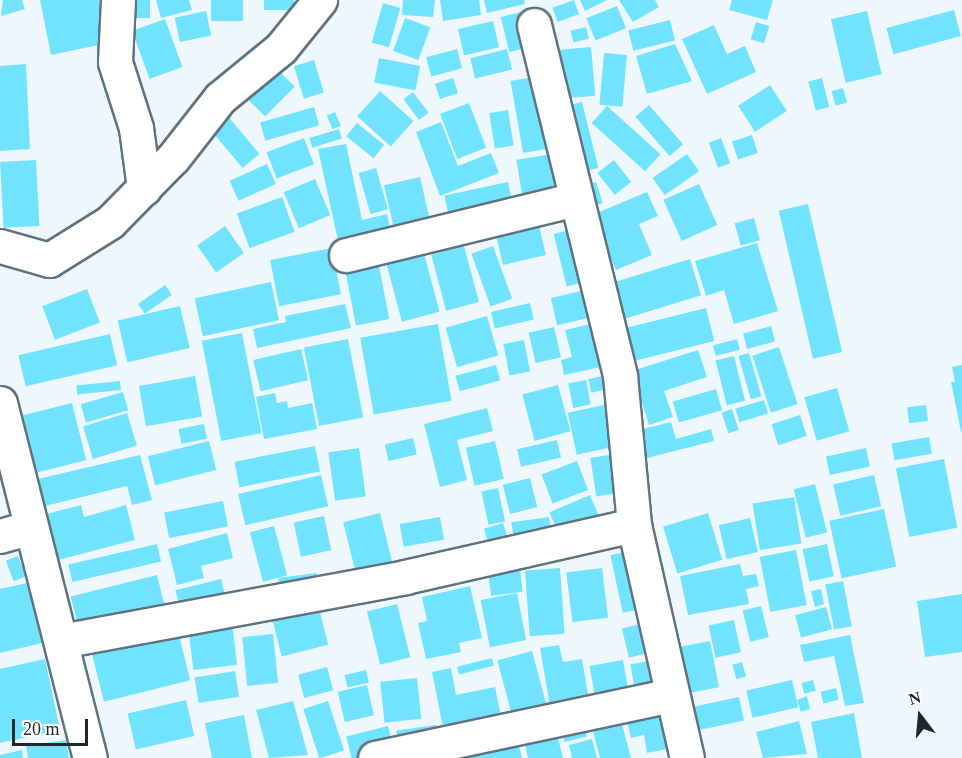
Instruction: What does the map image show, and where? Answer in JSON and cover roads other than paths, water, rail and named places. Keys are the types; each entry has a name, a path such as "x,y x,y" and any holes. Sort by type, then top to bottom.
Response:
{"street":[{"path":"118,0 115,62 136,128 144,188"},
{"path":"0,246 49,261 110,222 144,188 220,98 281,48 320,0"},
{"path":"534,25 620,376 634,525 687,758"},
{"path":"346,255 576,199"},
{"path":"0,403 90,758"},
{"path":"61,641 405,577 634,525"},
{"path":"0,536 31,527"},
{"path":"375,758 671,695"}]}
